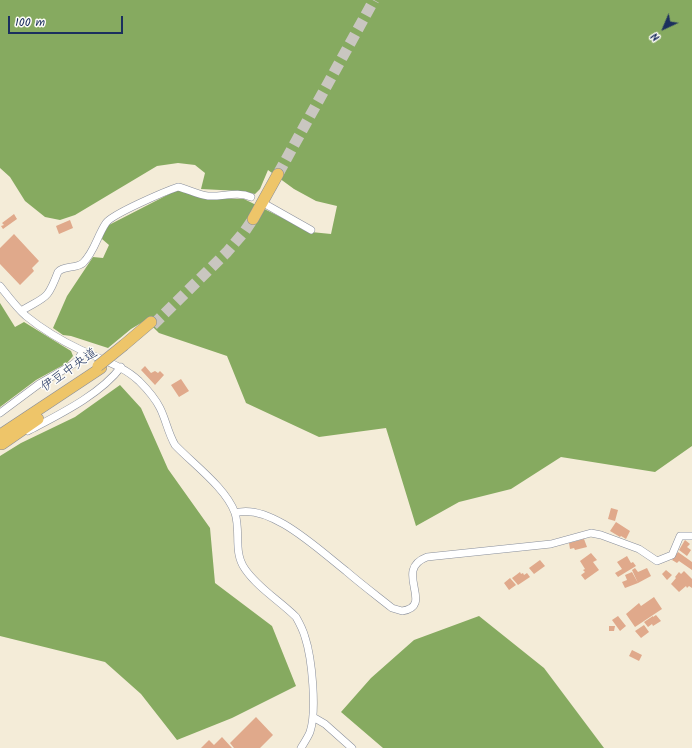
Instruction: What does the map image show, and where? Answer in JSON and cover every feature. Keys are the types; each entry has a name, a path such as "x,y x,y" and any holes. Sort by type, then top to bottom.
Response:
{"highway":[{"path":"251,218 276,173"},
{"name":"伊豆中央道","path":"0,430 98,369 152,324"},
{"path":"1,442 83,386 98,369"},
{"path":"0,426 17,415 50,399"}],"street":[{"path":"22,311 46,298 60,270 81,265 90,256 101,230 110,218 178,187 207,196 237,194 251,197"},
{"path":"265,204 311,230"},
{"path":"0,286 22,311 43,328 83,351 121,367 134,377 150,393 160,408 175,445 221,490 230,503 235,513 240,561 245,570 296,618 306,637 309,652 313,717 310,733 301,748"},
{"path":"0,413 39,384 72,365 77,361 83,351"},
{"path":"1,442 77,404 110,379 121,367"},
{"path":"235,513 242,511 253,511 289,527 300,534 392,608 402,612 409,608 415,601 416,594 412,580 412,570 418,562 427,557 551,544 591,533 602,535 639,549 657,561 672,555 680,536 692,536"},
{"path":"313,717 325,724 352,748"}],"green space":[{"path":"0,0 692,0 692,446 655,472 561,457 511,489 459,502 416,526 386,428 319,437 246,403 227,356 159,333 146,320 131,329 108,348 71,336 63,335 53,328 67,296 93,257 103,258 109,245 102,239 107,226 179,189 207,198 244,199 311,232 331,234 337,206 316,201 294,189 268,170 260,189 255,194 240,191 201,189 205,173 195,165 178,163 157,166 75,215 60,220 45,217 25,201 10,177 0,168"},
{"path":"0,303 15,327 24,322 71,351 73,356 67,363 36,380 0,407"},
{"path":"120,385 141,408 168,469 210,528 215,583 272,626 296,686 232,718 177,740 141,694 105,662 0,636 0,456 21,443 75,417"},
{"path":"479,616 544,668 604,748 383,748 341,712 371,678 414,640"}],"building":[{"path":"14,214 17,219 3,229 1,226 4,225 2,223"},
{"path":"70,220 73,228 59,234 56,226"},
{"path":"14,234 39,261 32,268 34,271 20,285 0,264 0,248"},
{"path":"145,366 151,373 155,371 158,373 160,371 164,375 155,385 141,370"},
{"path":"181,379 189,391 179,397 171,385"},
{"path":"611,508 618,510 615,521 608,519"},
{"path":"616,522 630,531 626,539 610,531"},
{"path":"584,539 587,547 575,550 574,548 570,549 569,543"},
{"path":"685,540 690,544 687,547 691,550 687,556 679,550"},
{"path":"678,552 692,562 692,570 679,561 677,563 672,560"},
{"path":"591,553 597,560 593,562 599,570 585,580 581,575 585,572 583,570 585,569 580,561"},
{"path":"627,556 631,563 633,562 636,566 618,577 615,573 622,569 617,562"},
{"path":"540,560 545,566 534,574 529,568"},
{"path":"635,568 638,572 647,568 651,576 638,583 632,570"},
{"path":"666,570 672,575 667,580 662,574"},
{"path":"684,571 692,579 692,588 689,586 687,588 686,586 679,592 671,584 679,572 681,574"},
{"path":"520,572 524,575 527,573 530,577 518,585 512,578"},
{"path":"632,572 638,583 625,588 622,582 627,580 625,575"},
{"path":"510,578 516,585 509,590 504,583"},
{"path":"654,597 662,609 635,627 626,614 639,603 641,606"},
{"path":"656,615 661,621 648,627 644,622"},
{"path":"618,616 626,626 620,631 612,620"},
{"path":"644,625 649,632 641,638 635,631"},
{"path":"609,626 615,626 614,631 609,631"},
{"path":"632,650 642,655 639,661 629,656"},
{"path":"256,717 273,735 260,748 234,748 230,743"},
{"path":"222,737 232,748 201,748 209,740 214,745"}],"tunnel":[{"path":"278,174 374,0"},
{"path":"153,325 227,252 253,219"}]}
